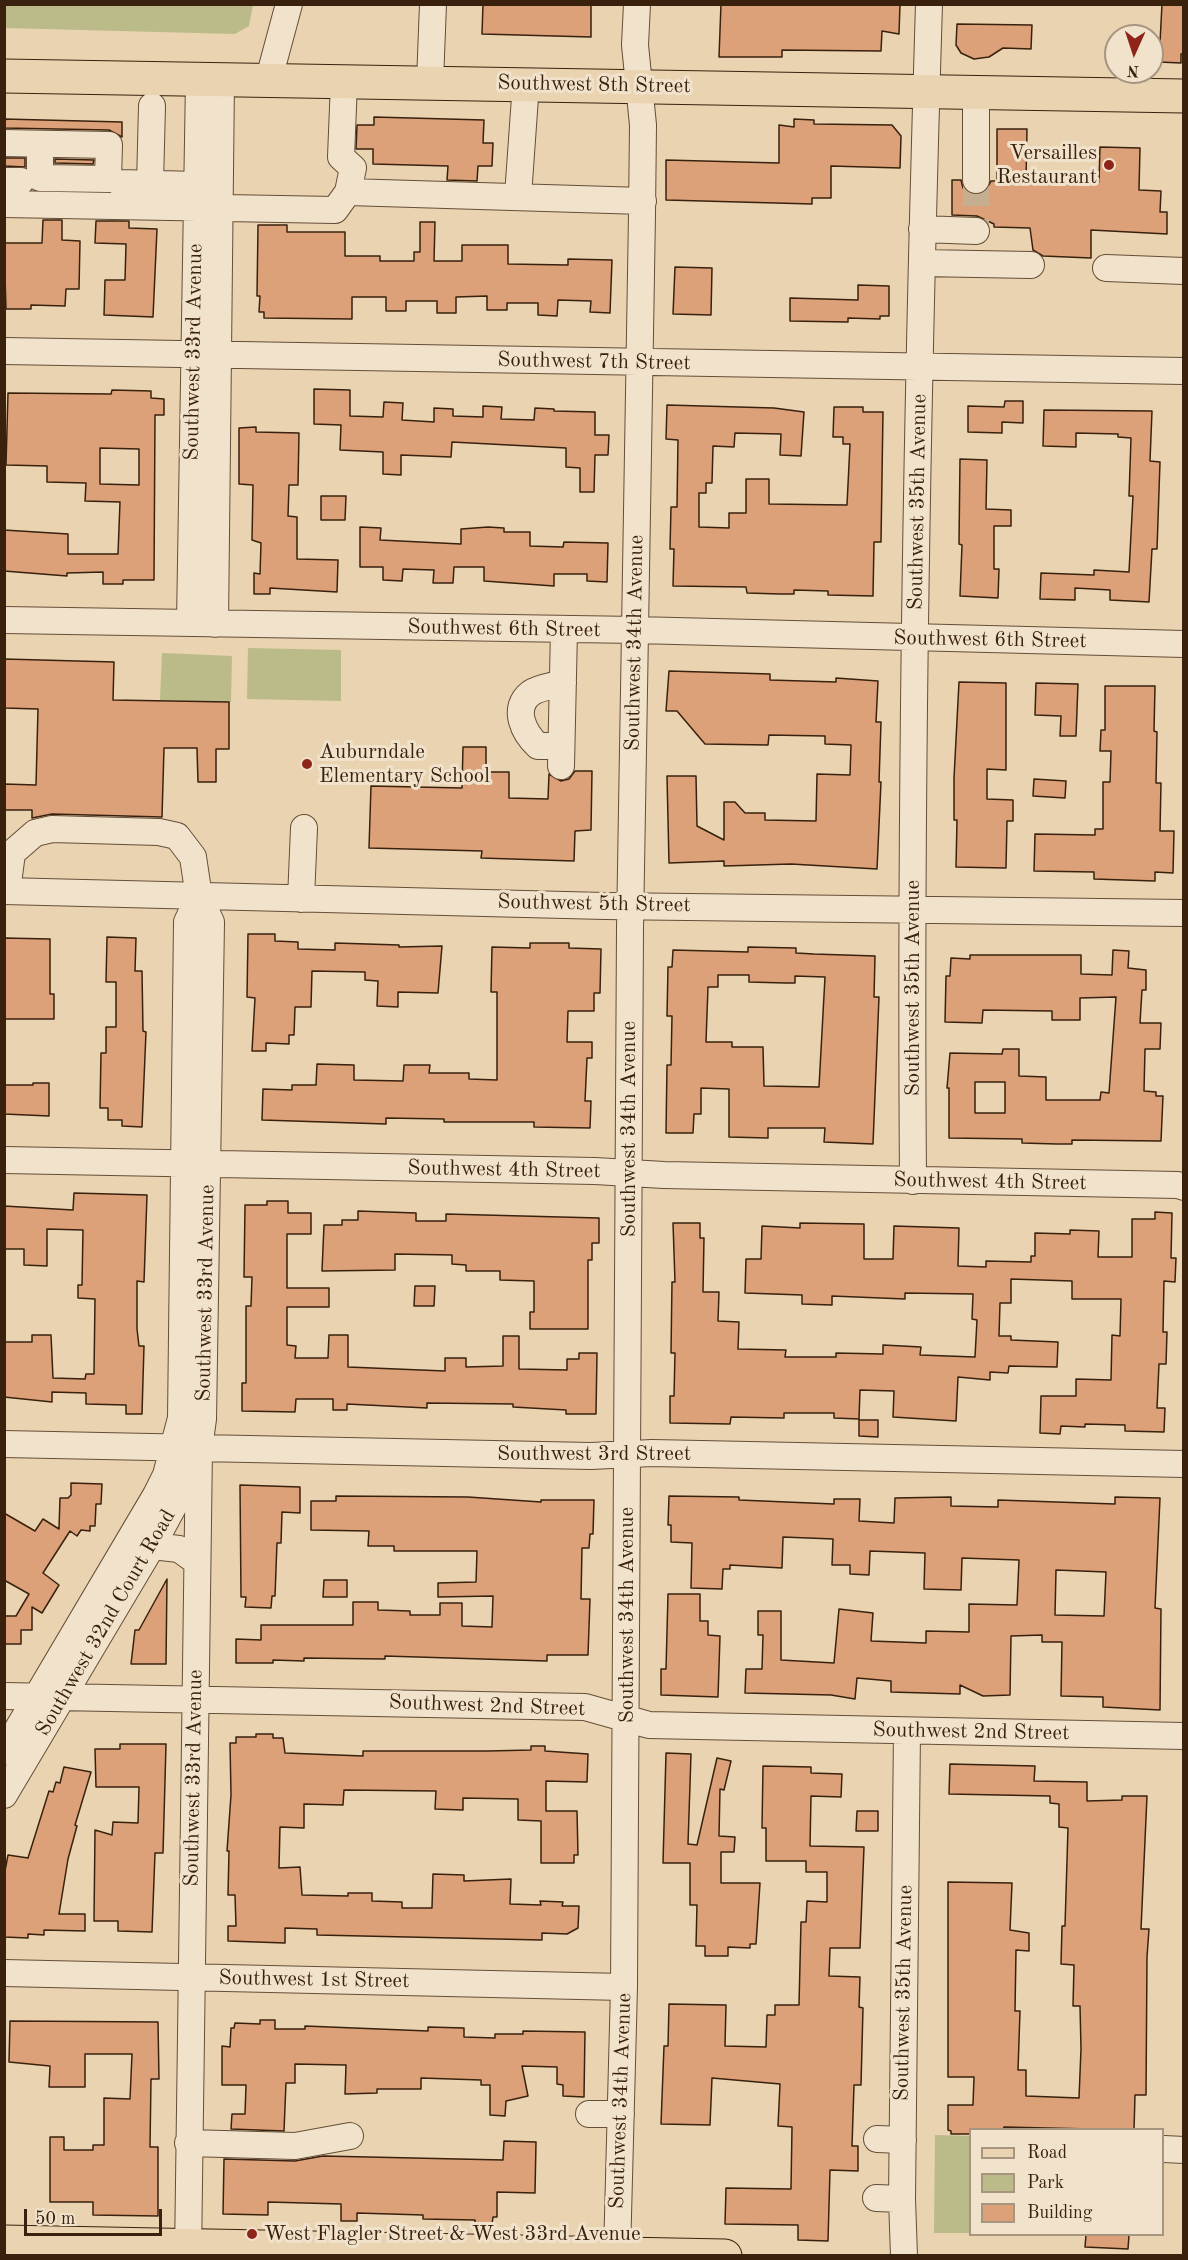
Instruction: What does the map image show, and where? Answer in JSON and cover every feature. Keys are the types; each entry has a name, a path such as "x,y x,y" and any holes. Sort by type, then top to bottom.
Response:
{"main road":[{"name":"Southwest 8th Street","path":"4,76 268,82 526,83 1184,96"},
{"path":"15,2237 188,2250 725,2256"}],"street":[{"path":"268,82 289,4"},
{"path":"430,82 433,4"},
{"name":"Southwest 34th Avenue","path":"617,2254 624,1987 631,905 638,363 643,201 640,85 635,45 637,4"},
{"name":"Southwest 35th Avenue","path":"913,1181 916,639 922,229 929,4"},
{"name":"Southwest 33rd Avenue","path":"210,81 205,200 206,354 215,624"},
{"path":"4,204 205,200 335,210 348,192 353,168 341,157 344,82"},
{"path":"518,196 526,83"},
{"path":"976,92 976,180"},
{"path":"150,184 152,106"},
{"path":"4,143 40,144"},
{"path":"120,183 150,184 205,200"},
{"path":"348,192 643,201"},
{"path":"922,229 976,227 976,264"},
{"path":"922,263 1031,265"},
{"path":"1106,268 1184,271"},
{"name":"Southwest 7th Street","path":"4,351 1184,371"},
{"name":"Southwest 33rd Avenue","path":"189,623 206,354"},
{"name":"Southwest 6th Street","path":"4,620 636,630 916,639 1184,644"},
{"path":"563,683 530,694 524,702 520,719 526,733 538,746 561,756 563,683 564,630"},
{"path":"301,899 304,828"},
{"path":"6,891 12,852 22,841 44,831 159,832 177,836 187,846 193,857 199,897"},
{"name":"Southwest 5th Street","path":"6,891 301,899 1184,913"},
{"name":"Southwest 33rd Avenue","path":"188,2250 197,1562 187,1448 181,1418 183,1163 187,922 199,897"},
{"name":"Southwest 33rd Avenue","path":"187,1448 204,1419 212,931 211,922 199,897"},
{"name":"Southwest 4th Street","path":"4,1160 1178,1185 1184,1187"},
{"name":"Southwest 3rd Street","path":"4,1444 591,1456 628,1454 1184,1464"},
{"name":"Southwest 32nd Court Road","path":"4,1795 64,1697 185,1485 187,1448"},
{"name":"Southwest 32nd Court Road","path":"4,1752 39,1697 166,1475 187,1448"},
{"path":"152,1546 179,1549 197,1562"},
{"name":"Southwest 2nd Street","path":"4,1696 585,1707 649,1725 1184,1737"},
{"name":"Southwest 35th Avenue","path":"904,2256 902,2199 907,1731"},
{"name":"Southwest 1st Street","path":"4,1973 624,1987"},
{"path":"589,2114 621,2114"},
{"path":"188,2144 295,2146 351,2136"},
{"path":"876,2139 903,2140"},
{"path":"876,2198 902,2199"}],"green space":[{"path":"5,4 253,5 249,26 235,34 5,28"},
{"path":"248,648 341,650 341,701 247,699"},
{"path":"162,653 232,656 231,702 160,700"},
{"path":"935,2135 969,2136 969,2233 934,2233"}],"building":[{"path":"483,4 591,4 591,37 482,34"},
{"path":"721,4 900,4 899,34 882,31 881,51 782,50 782,57 719,57"},
{"path":"1162,4 1184,4 1184,54 1181,54 1181,63 1164,62 1164,24 1161,24"},
{"path":"957,24 1032,25 1031,49 1003,48 989,57 974,59 961,53 956,45"},
{"path":"374,117 484,120 483,143 493,143 492,166 478,166 477,181 447,180 448,166 373,164 373,149 356,149 357,125 374,125"},
{"path":"4,119 122,122 122,137 109,130 4,128"},
{"path":"794,119 814,120 814,124 892,125 901,136 900,168 831,166 831,198 812,198 812,204 666,200 666,160 779,163 779,125 794,127"},
{"path":"997,129 1027,129 1026,181 1099,182 1100,147 1140,148 1139,190 1161,191 1160,212 1167,212 1167,234 1091,230 1091,258 1043,256 1033,250 1030,228 994,227 994,224 977,216 952,215 952,180 961,180 963,188 975,195 984,193 991,181 997,181"},
{"path":"4,158 25,158 25,167 4,166"},
{"path":"55,159 94,160 93,164 55,163"},
{"path":"43,220 62,220 62,240 80,241 79,289 66,289 65,306 31,305 31,309 6,309 4,243 42,243"},
{"path":"96,221 129,221 129,228 157,229 153,317 104,315 105,280 125,280 126,244 95,243"},
{"path":"420,222 435,222 434,261 462,261 462,245 508,245 508,264 568,265 568,259 612,260 610,313 590,312 591,301 558,300 557,316 538,315 538,303 507,303 507,310 487,310 487,296 456,297 456,313 437,313 437,301 406,301 406,311 386,311 386,297 352,297 352,319 264,318 264,312 259,312 260,296 257,296 258,225 287,225 287,232 345,232 345,256 380,256 380,261 414,261 414,252 420,252"},
{"path":"675,267 712,268 711,315 673,314"},
{"path":"858,285 889,286 889,316 880,316 880,319 848,318 848,322 790,321 790,298 858,300"},
{"path":"314,389 350,390 350,416 383,417 384,402 403,403 402,420 434,422 434,408 453,409 453,416 483,417 483,406 502,407 501,419 534,420 535,408 595,412 595,435 609,435 608,455 595,455 594,492 580,492 580,468 566,467 566,448 452,442 451,457 401,455 401,475 383,474 383,452 340,450 341,425 314,424"},
{"path":"112,390 151,391 151,398 164,399 164,415 155,415 154,580 123,580 123,584 103,584 103,572 67,573 67,576 4,571 4,530 68,534 68,554 118,554 120,502 85,501 86,483 47,482 47,466 6,465 8,393 111,394","holes":["100,448 139,449 139,485 100,484"]},
{"path":"1005,401 1023,401 1023,423 1002,422 1002,433 968,432 968,406 1004,407"},
{"path":"667,405 774,408 804,412 801,456 780,455 781,434 735,433 734,447 713,446 712,483 706,483 706,493 699,493 699,527 729,528 729,513 746,513 746,479 769,479 769,504 847,505 850,444 843,444 843,437 833,437 834,407 863,407 863,412 883,412 881,542 874,542 873,596 828,595 828,591 794,590 794,594 747,593 746,587 673,586 674,549 670,549 671,507 677,507 678,440 666,439"},
{"path":"1044,410 1152,411 1150,461 1160,462 1157,549 1152,549 1149,602 1110,600 1110,590 1075,588 1075,600 1040,599 1041,573 1094,575 1094,570 1129,572 1133,496 1129,496 1131,438 1118,437 1118,434 1076,433 1076,447 1043,446"},
{"path":"256,427 256,432 299,433 298,485 289,485 288,516 297,517 297,559 338,560 337,592 270,588 270,594 254,594 254,573 260,574 261,543 252,540 253,485 239,484 239,428"},
{"path":"960,459 987,460 986,509 1011,510 1011,526 994,526 994,569 999,569 998,598 960,596 962,545 959,544"},
{"path":"321,496 346,496 345,520 321,520"},
{"path":"360,527 381,528 380,540 461,544 461,529 488,527 504,528 504,532 530,532 530,546 563,547 564,542 608,543 607,582 587,581 587,574 554,574 554,586 484,581 484,567 454,567 453,583 433,583 434,570 403,569 402,581 383,580 383,567 360,567"},
{"path":"4,659 114,662 113,700 229,702 229,749 216,749 216,782 198,782 197,748 164,748 162,817 52,814 32,818 32,810 4,810 4,784 36,785 38,709 4,708"},
{"path":"669,671 770,674 770,680 836,682 836,678 878,681 876,722 881,722 879,782 881,782 877,869 791,864 724,866 724,861 669,863 667,776 696,776 697,826 724,840 724,802 735,802 745,813 765,813 765,820 816,821 817,774 850,775 851,745 825,744 825,736 769,735 768,745 705,744 677,711 666,711"},
{"path":"959,682 1006,683 1006,770 987,769 987,799 1013,800 1013,821 1007,821 1006,868 956,867 957,820 954,820 954,778"},
{"path":"1036,683 1078,684 1076,736 1060,736 1061,716 1035,715"},
{"path":"1105,686 1155,686 1156,783 1161,783 1160,831 1174,831 1173,873 1155,872 1155,881 1094,879 1094,872 1034,871 1035,834 1095,835 1095,829 1103,829 1103,782 1110,782 1111,751 1100,751 1101,730 1105,730"},
{"path":"463,747 486,747 486,772 509,772 509,798 548,799 549,774 561,781 569,779 575,771 592,771 591,830 575,831 574,861 481,858 482,851 369,848 371,786 462,788"},
{"path":"1034,779 1066,781 1065,798 1033,796"},
{"path":"248,934 275,934 275,941 298,942 298,949 335,950 335,943 399,945 399,947 442,946 438,993 398,992 398,1007 377,1006 378,981 365,980 365,972 312,971 311,1007 295,1007 294,1035 289,1035 289,1044 266,1043 266,1051 252,1051 255,998 247,997"},
{"path":"107,937 136,938 135,971 142,971 143,1031 146,1032 142,1127 122,1126 122,1120 108,1120 108,1108 100,1108 101,1053 106,1053 106,1027 116,1027 116,982 106,982"},
{"path":"4,938 50,939 50,994 54,994 54,1019 4,1019"},
{"path":"530,943 569,943 569,948 601,949 600,993 594,993 594,1011 568,1011 567,1042 592,1042 592,1058 587,1058 585,1101 591,1101 590,1128 534,1127 534,1122 444,1122 444,1119 386,1118 386,1124 262,1120 263,1089 292,1090 292,1085 316,1085 317,1064 354,1065 354,1080 403,1081 404,1065 430,1065 429,1073 469,1073 469,1079 497,1080 497,992 491,992 492,947 530,948"},
{"path":"748,947 796,948 796,953 875,956 874,997 879,997 873,1144 824,1142 825,1128 768,1128 768,1138 729,1137 729,1089 701,1088 701,1114 694,1114 693,1133 666,1133 667,1065 671,1065 672,1016 667,1016 668,967 672,967 673,950 748,952","holes":["718,975 749,975 749,982 785,983 795,983 795,976 825,977 819,1087 764,1086 763,1047 732,1047 732,1042 706,1042 708,987 718,987"]},
{"path":"1113,950 1129,951 1128,968 1146,970 1146,990 1142,990 1140,1023 1161,1023 1160,1049 1145,1049 1144,1091 1156,1092 1156,1096 1163,1096 1161,1141 1072,1140 1072,1144 1057,1144 1022,1143 1022,1139 949,1138 949,1088 947,1088 950,1053 1002,1054 1003,1049 1019,1049 1019,1076 1046,1077 1046,1100 1100,1100 1101,1092 1109,1093 1116,997 1080,998 1080,1020 1052,1020 1052,1011 983,1010 982,1023 945,1022 946,976 950,976 951,958 970,959 970,955 1081,955 1081,974 1112,975","holes":["975,1082 1005,1082 1005,1113 975,1113"]},
{"path":"33,1083 49,1083 49,1116 4,1114 4,1085 33,1085"},
{"path":"74,1193 147,1195 144,1282 137,1281 137,1329 139,1346 144,1346 142,1414 126,1414 126,1405 86,1404 86,1393 52,1392 52,1402 4,1397 4,1342 32,1342 32,1335 51,1335 53,1378 85,1379 86,1374 94,1374 95,1299 78,1298 78,1285 82,1285 83,1230 47,1229 47,1266 24,1265 24,1249 4,1249 4,1206 73,1210"},
{"path":"267,1201 288,1201 288,1213 311,1213 311,1234 287,1234 287,1288 329,1288 329,1307 287,1307 287,1345 296,1346 295,1358 328,1358 329,1335 348,1335 348,1367 445,1371 445,1358 466,1358 466,1367 503,1366 503,1336 519,1336 519,1369 567,1370 567,1359 579,1359 579,1353 597,1353 596,1414 566,1414 566,1410 513,1407 513,1404 427,1403 427,1408 347,1404 347,1410 333,1410 333,1399 296,1399 295,1412 242,1411 242,1383 246,1383 246,1306 251,1306 252,1277 244,1277 245,1205 267,1205"},
{"path":"358,1211 416,1213 416,1221 446,1221 446,1214 599,1218 599,1243 592,1243 592,1260 588,1260 588,1329 530,1329 530,1312 534,1312 534,1281 500,1280 500,1271 466,1271 466,1265 452,1264 452,1255 395,1254 395,1270 322,1271 324,1225 342,1225 342,1220 358,1220"},
{"path":"1155,1212 1172,1213 1171,1258 1176,1258 1175,1282 1164,1281 1163,1332 1167,1332 1166,1364 1159,1364 1157,1408 1165,1408 1164,1432 1125,1431 1125,1425 1085,1424 1085,1427 1061,1426 1060,1434 1040,1433 1041,1396 1076,1396 1076,1379 1111,1380 1112,1335 1120,1336 1121,1299 1072,1299 1072,1281 1011,1279 1011,1303 1000,1303 999,1336 1011,1336 1011,1340 1058,1342 1057,1367 1009,1366 1008,1373 990,1372 990,1380 958,1377 956,1421 893,1417 894,1391 860,1390 859,1419 834,1418 834,1413 784,1413 784,1418 731,1417 730,1424 670,1423 670,1396 674,1396 675,1353 671,1353 672,1282 675,1282 673,1223 700,1223 700,1238 704,1238 703,1292 719,1292 718,1321 739,1322 738,1349 786,1350 785,1357 836,1357 836,1353 883,1354 883,1345 921,1347 920,1355 975,1357 977,1320 972,1319 973,1294 905,1293 905,1299 832,1296 832,1305 802,1304 802,1295 745,1293 746,1259 761,1259 762,1226 800,1228 800,1223 864,1224 864,1259 893,1259 894,1226 959,1228 958,1266 986,1267 986,1261 1031,1262 1031,1256 1035,1256 1035,1233 1070,1234 1070,1230 1099,1231 1098,1257 1132,1257 1132,1219 1155,1219"},
{"path":"415,1286 435,1286 434,1306 414,1306"},
{"path":"859,1420 878,1420 878,1437 859,1436"},
{"path":"71,1483 102,1484 101,1504 96,1504 95,1526 90,1526 90,1531 81,1530 77,1536 70,1531 43,1573 59,1585 42,1613 32,1607 32,1630 21,1630 21,1644 4,1644 4,1616 16,1616 29,1594 4,1580 4,1513 35,1531 43,1519 59,1529 60,1498 68,1498 71,1495"},
{"path":"240,1485 300,1487 300,1513 282,1512 281,1543 277,1543 275,1596 272,1596 271,1608 245,1607 246,1597 241,1597"},
{"path":"336,1496 468,1497 541,1502 541,1500 594,1500 593,1534 590,1534 589,1548 582,1548 581,1599 590,1599 588,1655 547,1655 547,1661 385,1656 385,1659 304,1658 304,1661 273,1660 273,1663 236,1663 236,1639 261,1640 261,1625 353,1625 353,1602 378,1602 378,1610 410,1611 410,1615 440,1615 440,1603 462,1603 462,1626 492,1627 493,1596 438,1597 438,1583 476,1582 477,1551 394,1551 394,1546 368,1546 369,1531 311,1530 311,1501 336,1501"},
{"path":"669,1496 739,1497 739,1500 834,1504 834,1499 860,1499 859,1521 894,1523 895,1498 951,1497 951,1506 998,1507 998,1500 1115,1504 1115,1497 1160,1498 1155,1608 1161,1609 1160,1710 1103,1707 1103,1697 1061,1696 1062,1642 1042,1642 1042,1635 1011,1636 1010,1695 983,1696 960,1685 960,1694 891,1692 891,1681 857,1678 855,1699 831,1695 745,1693 746,1669 762,1669 763,1635 758,1635 758,1611 781,1611 781,1660 834,1663 839,1609 873,1613 871,1641 926,1643 926,1631 969,1632 969,1604 1017,1605 1019,1560 962,1558 961,1590 924,1589 925,1553 870,1551 869,1575 850,1574 850,1565 832,1565 833,1539 783,1537 782,1568 730,1565 730,1569 723,1569 722,1589 691,1588 692,1543 671,1542 671,1525 668,1525","holes":["1056,1570 1106,1572 1104,1616 1055,1615"]},
{"path":"167,1579 166,1664 131,1664 135,1630 139,1630"},
{"path":"324,1580 347,1580 347,1597 323,1597"},
{"path":"668,1594 700,1594 700,1621 708,1621 708,1635 720,1636 718,1697 661,1695 661,1669 666,1669"},
{"path":"256,1734 273,1734 273,1738 283,1738 285,1753 363,1756 363,1751 531,1750 531,1746 545,1746 545,1751 588,1754 587,1782 546,1781 546,1811 577,1811 578,1855 574,1855 574,1863 541,1863 541,1821 518,1820 518,1799 463,1798 463,1810 435,1809 436,1791 344,1790 343,1805 304,1804 304,1828 280,1827 279,1868 300,1867 302,1895 348,1896 348,1893 372,1893 372,1901 402,1902 402,1908 432,1908 433,1874 464,1875 464,1881 511,1879 510,1904 541,1905 540,1901 563,1902 562,1906 579,1906 578,1928 567,1934 542,1933 542,1940 317,1935 317,1929 285,1928 285,1943 228,1941 228,1926 236,1926 235,1895 228,1895 230,1743 236,1743 236,1737 256,1737"},
{"path":"120,1744 166,1744 163,1853 155,1853 152,1932 118,1931 118,1921 94,1921 95,1830 112,1835 113,1822 138,1823 139,1787 96,1787 95,1749 120,1749"},
{"path":"666,1753 691,1754 688,1844 697,1845 717,1758 731,1761 724,1790 720,1789 719,1836 735,1837 734,1852 721,1852 721,1883 760,1883 756,1944 750,1944 750,1948 728,1947 728,1956 705,1956 705,1946 696,1946 697,1905 690,1905 690,1863 663,1863"},
{"path":"950,1764 1035,1766 1034,1781 1087,1782 1087,1801 1122,1800 1122,1796 1147,1796 1141,1929 1149,1929 1146,2095 1135,2095 1134,2128 969,2128 969,2134 951,2134 948,2130 948,2105 973,2105 974,2077 948,2077 948,1882 1012,1883 1010,1930 1029,1933 1029,1951 1016,1950 1015,2011 1020,2011 1018,2070 1026,2070 1026,2096 1079,2098 1081,2049 1080,2006 1073,2006 1074,1965 1061,1964 1062,1926 1065,1926 1068,1828 1059,1827 1059,1804 1050,1803 1050,1796 949,1794"},
{"path":"763,1766 811,1767 811,1773 842,1774 841,1797 811,1796 810,1846 864,1847 860,1948 830,1948 829,1976 860,1977 859,2007 863,2008 861,2085 854,2085 852,2146 858,2146 858,2171 830,2170 828,2241 798,2240 798,2225 725,2224 726,2188 791,2189 792,2127 778,2126 780,2084 712,2078 710,2125 661,2124 664,2046 668,2046 669,2004 726,2005 725,2046 766,2047 767,2015 775,2015 775,2005 799,2005 801,1922 806,1922 807,1901 827,1902 827,1872 806,1872 806,1861 766,1861 766,1828 762,1828"},
{"path":"64,1767 91,1772 75,1825 77,1826 68,1859 59,1914 85,1914 85,1931 44,1930 44,1935 28,1934 28,1938 4,1937 4,1876 8,1855 28,1858 49,1791 53,1792 56,1782 60,1783"},
{"path":"857,1811 878,1811 878,1831 856,1831"},
{"path":"260,2020 275,2020 275,2029 305,2029 305,2026 428,2031 428,2027 464,2028 464,2037 495,2038 495,2034 523,2034 523,2031 585,2032 584,2097 563,2096 563,2085 557,2084 557,2067 522,2066 528,2096 506,2101 505,2116 490,2115 490,2085 481,2085 481,2080 421,2078 421,2089 377,2089 377,2093 345,2094 346,2065 295,2064 295,2083 286,2083 284,2131 231,2129 232,2114 245,2114 246,2085 222,2085 222,2046 230,2047 231,2028 234,2028 235,2023 260,2024"},
{"path":"10,2021 158,2022 159,2079 151,2079 150,2147 158,2147 158,2216 93,2215 93,2202 50,2202 50,2137 64,2137 64,2150 93,2150 93,2145 104,2145 104,2098 130,2099 132,2054 85,2054 85,2087 49,2087 50,2066 9,2062"},
{"path":"504,2141 536,2142 535,2193 497,2192 497,2217 493,2217 492,2224 475,2224 475,2220 423,2219 423,2215 357,2213 357,2221 341,2221 341,2204 268,2202 268,2215 223,2214 224,2159 295,2161 323,2156 503,2160"},
{"path":"1086,2236 1129,2236 1128,2249 1085,2247"}],"tunnel":[{"path":"976,180 976,224"}],"place":[{"name":"Versailles Restaurant","path":"1109,165"},
{"name":"Auburndale Elementary School","path":"307,764"},
{"name":"West Flagler Street & West 33rd Avenue","path":"252,2234"}]}
